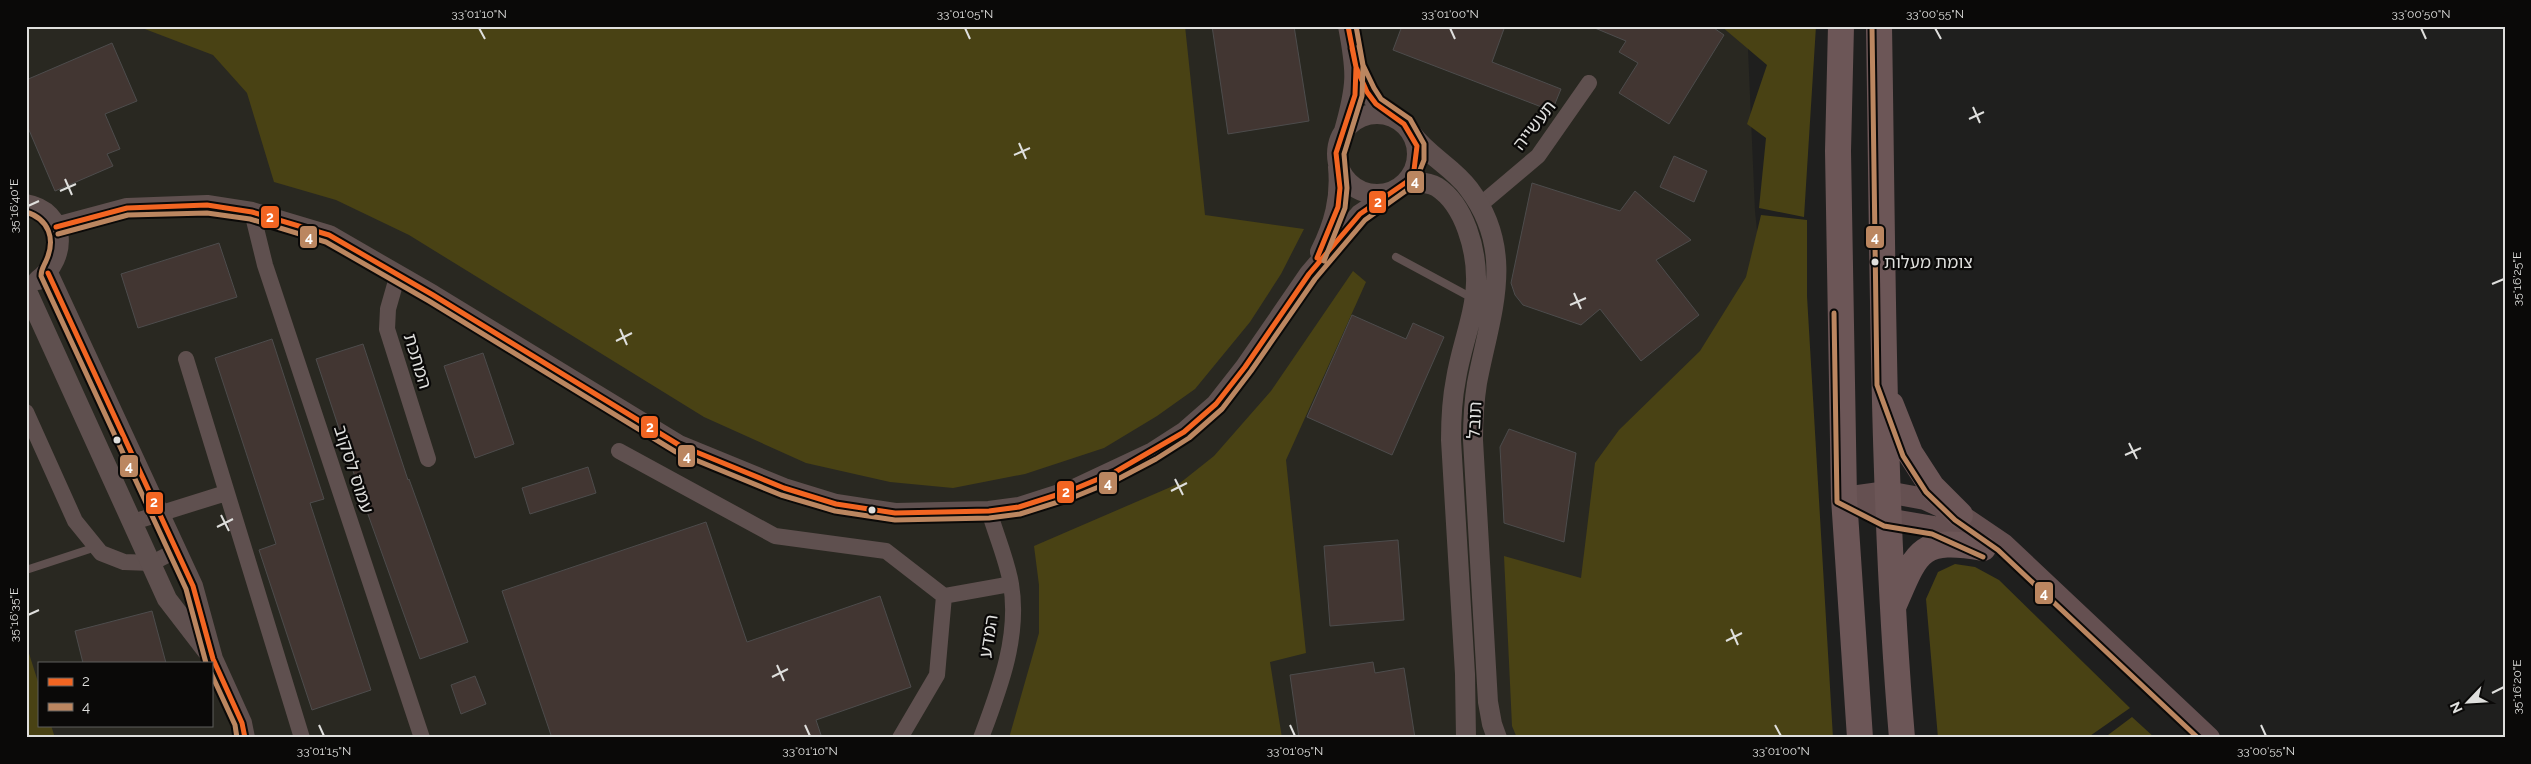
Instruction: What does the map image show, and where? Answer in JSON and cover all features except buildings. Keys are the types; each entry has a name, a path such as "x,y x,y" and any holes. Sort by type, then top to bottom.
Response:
{"highway":[{"path":"1841,26 1838,151 1844,498 1860,738"},
{"path":"1879,26 1887,519 1891,610 1902,738"},
{"path":"1884,384 1910,453 1932,487 1960,515"},
{"path":"1891,610 1912,563 1922,552 1938,544 1960,544 1983,548"}],"main road":[{"path":"1844,498 1887,492 1925,499 1960,515 2003,544 2209,738"},
{"path":"1844,498 1887,519 1934,528 1983,548 2052,590"}],"street":[{"path":"56,227 127,208 207,205 252,212 330,235 398,274 679,445 784,488 836,504 895,513 989,510 1020,507 1072,490 1153,452 1184,432 1216,404 1309,274 1360,214 1402,186 1414,170 1417,146 1412,134 1394,117 1376,104 1367,92 1356,67 1348,26"},
{"path":"1344,131 1354,95 1356,67"},
{"name":"תעשייה","path":"1480,205 1538,156 1590,83"},
{"path":"1309,274 1338,207 1340,188 1338,141 1351,122 1372,114 1394,117"},
{"name":"תובל","path":"1412,134 1422,148 1451,170 1469,188 1480,205 1490,230 1496,256 1498,284 1494,313 1476,390 1472,440 1488,702 1492,724 1498,738"},
{"path":"1338,165 1342,176 1361,192 1373,195 1402,186"},
{"name":"תובל","path":"1402,186 1437,187 1460,216 1474,259 1476,283 1474,299 1456,378 1451,440 1465,674 1466,738"},
{"path":"26,204 41,209 56,227 59,239 59,251 48,272 37,281 26,284"},
{"name":"עמוס לסקוב","path":"252,212 265,265 422,738"},
{"path":"48,272 193,586 213,659 242,723 245,738"},
{"name":"המתכת","path":"398,274 388,309 387,329 428,459"},
{"path":"26,290 134,522 167,599 213,659"},
{"path":"186,359 302,738"},
{"path":"26,412 75,521 101,553 124,562 152,563 177,550"},
{"path":"619,451 775,536 886,551 944,596 1011,584"},
{"path":"134,522 226,493"},
{"name":"המדע","path":"981,738 999,688 1014,624 1011,584 989,510"},
{"path":"900,738 937,675 944,596"}],"lane":[{"path":"1396,257 1474,299"},
{"path":"26,570 96,547"}],"shaded area":[{"path":"26,26 1747,26 1755,211 1809,738 26,738"},
{"path":"137,26 1185,26 1205,215 1304,229 1281,274 1250,322 1195,389 1157,416 1104,448 1025,474 953,488 890,482 806,463 704,417 409,235 336,200 274,182 247,93 213,55"},
{"path":"1721,26 1816,26 1804,217 1759,208 1766,138 1747,124 1767,65"},
{"path":"1761,215 1807,220 1807,296 1833,738 1517,738 1512,726 1504,556 1581,578 1595,463 1619,430 1700,351 1746,277"},
{"path":"1353,271 1366,282 1286,460 1306,653 1270,662 1282,738 1009,738 1039,633 1039,585 1034,546 1180,483 1214,456 1271,391"},
{"path":"1955,564 1975,567 1999,580 2130,708 2087,738 1938,738 1926,599 1938,572"},
{"path":"26,644 38,682 38,726 51,726 55,738 26,738"},
{"path":"2132,717 2155,738 2104,738"}],"transit line":[{"name":"2","path":"56,227 127,208 207,205 252,212 329,235 433,295 679,445 784,488 836,504 895,513 989,511 1019,507 1072,490 1115,472 1184,432 1216,404 1245,367 1309,274 1360,214 1408,181 1414,170 1417,146 1404,124 1376,104 1367,92 1356,67 1348,26"},
{"name":"4","path":"58,234 128,215 207,213 250,219 326,242 429,301 676,452 781,495 835,511 895,520 989,518 1020,514 1074,497 1118,479 1156,459 1189,438 1222,409 1315,279 1365,220 1414,185 1424,160 1424,144 1410,119 1381,99 1374,88 1363,65 1356,26"},
{"name":"4","path":"1872,26 1877,385 1903,456 1926,492 1955,520 1998,550 2198,738"},
{"name":"4","path":"1324,261 1345,208 1347,188 1344,154 1362,96 1363,66 1359,46"},
{"name":"2","path":"1317,258 1338,207 1340,188 1336,153 1355,95 1356,67 1352,48"},
{"name":"4","path":"26,212 40,220 48,231 50,238 49,253 41,276 186,589 206,662"},
{"name":"2","path":"48,273 193,586 213,659 242,723 245,738"},
{"name":"4","path":"1834,313 1837,502 1884,526 1932,534 1983,557"},
{"name":"4","path":"212,675 235,725 237,738"}],"place":[{"name":"צומת מעלות","path":"1875,262"}]}
